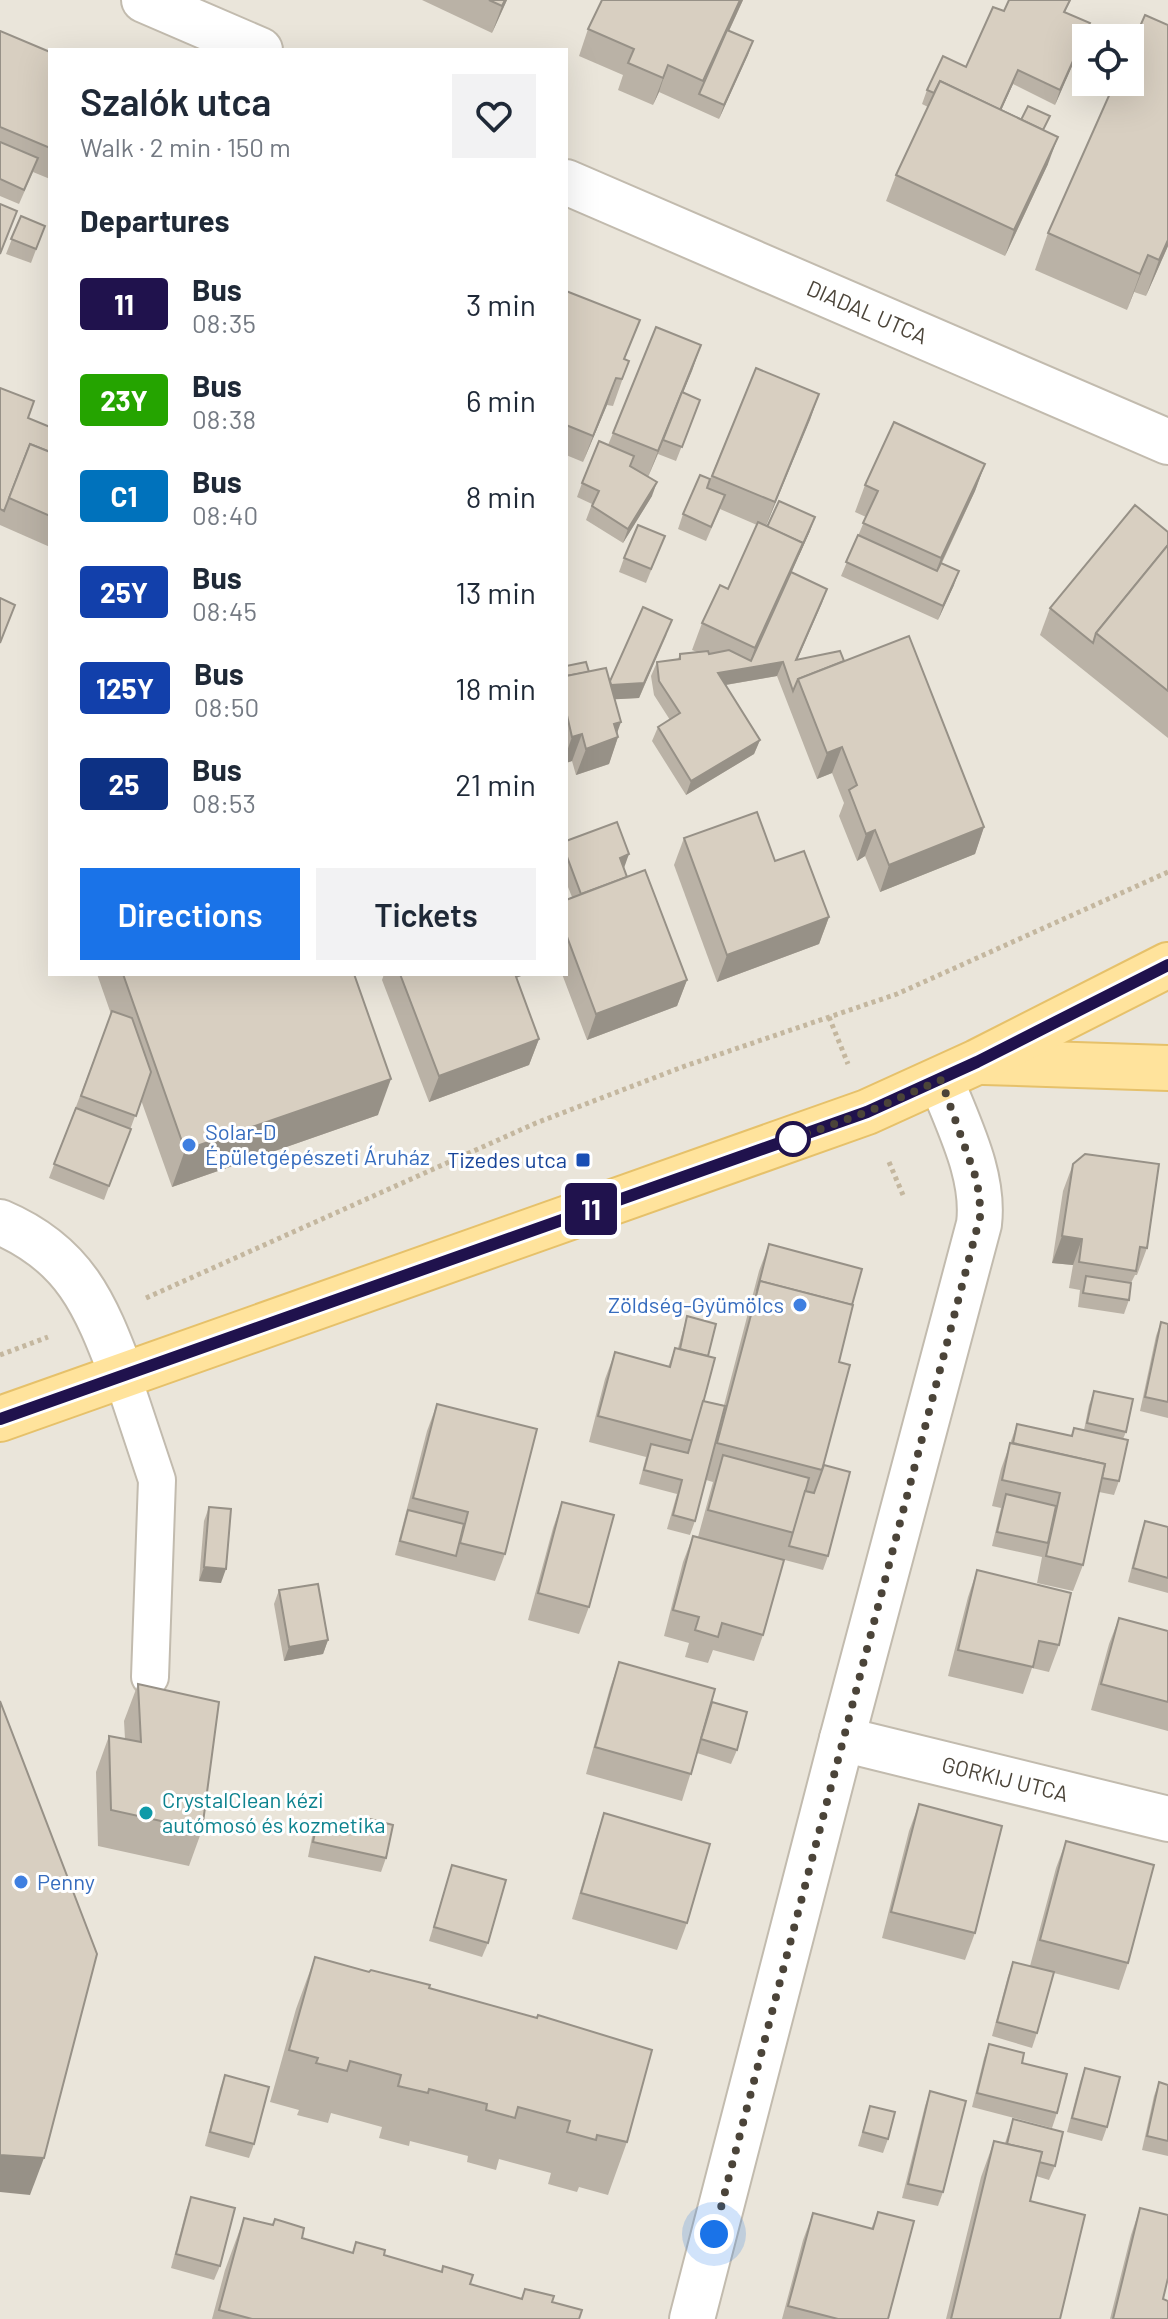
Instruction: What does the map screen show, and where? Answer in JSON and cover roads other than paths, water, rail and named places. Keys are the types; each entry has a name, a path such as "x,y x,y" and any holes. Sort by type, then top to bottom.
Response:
{"main road":[{"path":"0,1419 867,1112 959,1071 1168,965"},
{"path":"959,1071 1168,1068"}],"street":[{"path":"144,0 255,48"},
{"name":"DIADAL UTCA","path":"568,183 1168,442"},
{"path":"692,2319 979,1224 981,1202 959,1071"},
{"path":"0,1222 18,1230 67,1266 100,1318 122,1375"},
{"name":"GORKIJ UTCA","path":"842,1739 1168,1819"}],"lane":[{"path":"122,1375 157,1480 150,1677"}],"place":[{"name":"Solar-D Épületgépészeti Áruház","path":"189,1145"},
{"name":"Tizedes utca","path":"583,1160"},
{"name":"Zöldség-Gyümölcs","path":"800,1305"},
{"name":"CrystalClean kézi autómosó és kozmetika","path":"146,1813"},
{"name":"Penny","path":"21,1882"}]}
